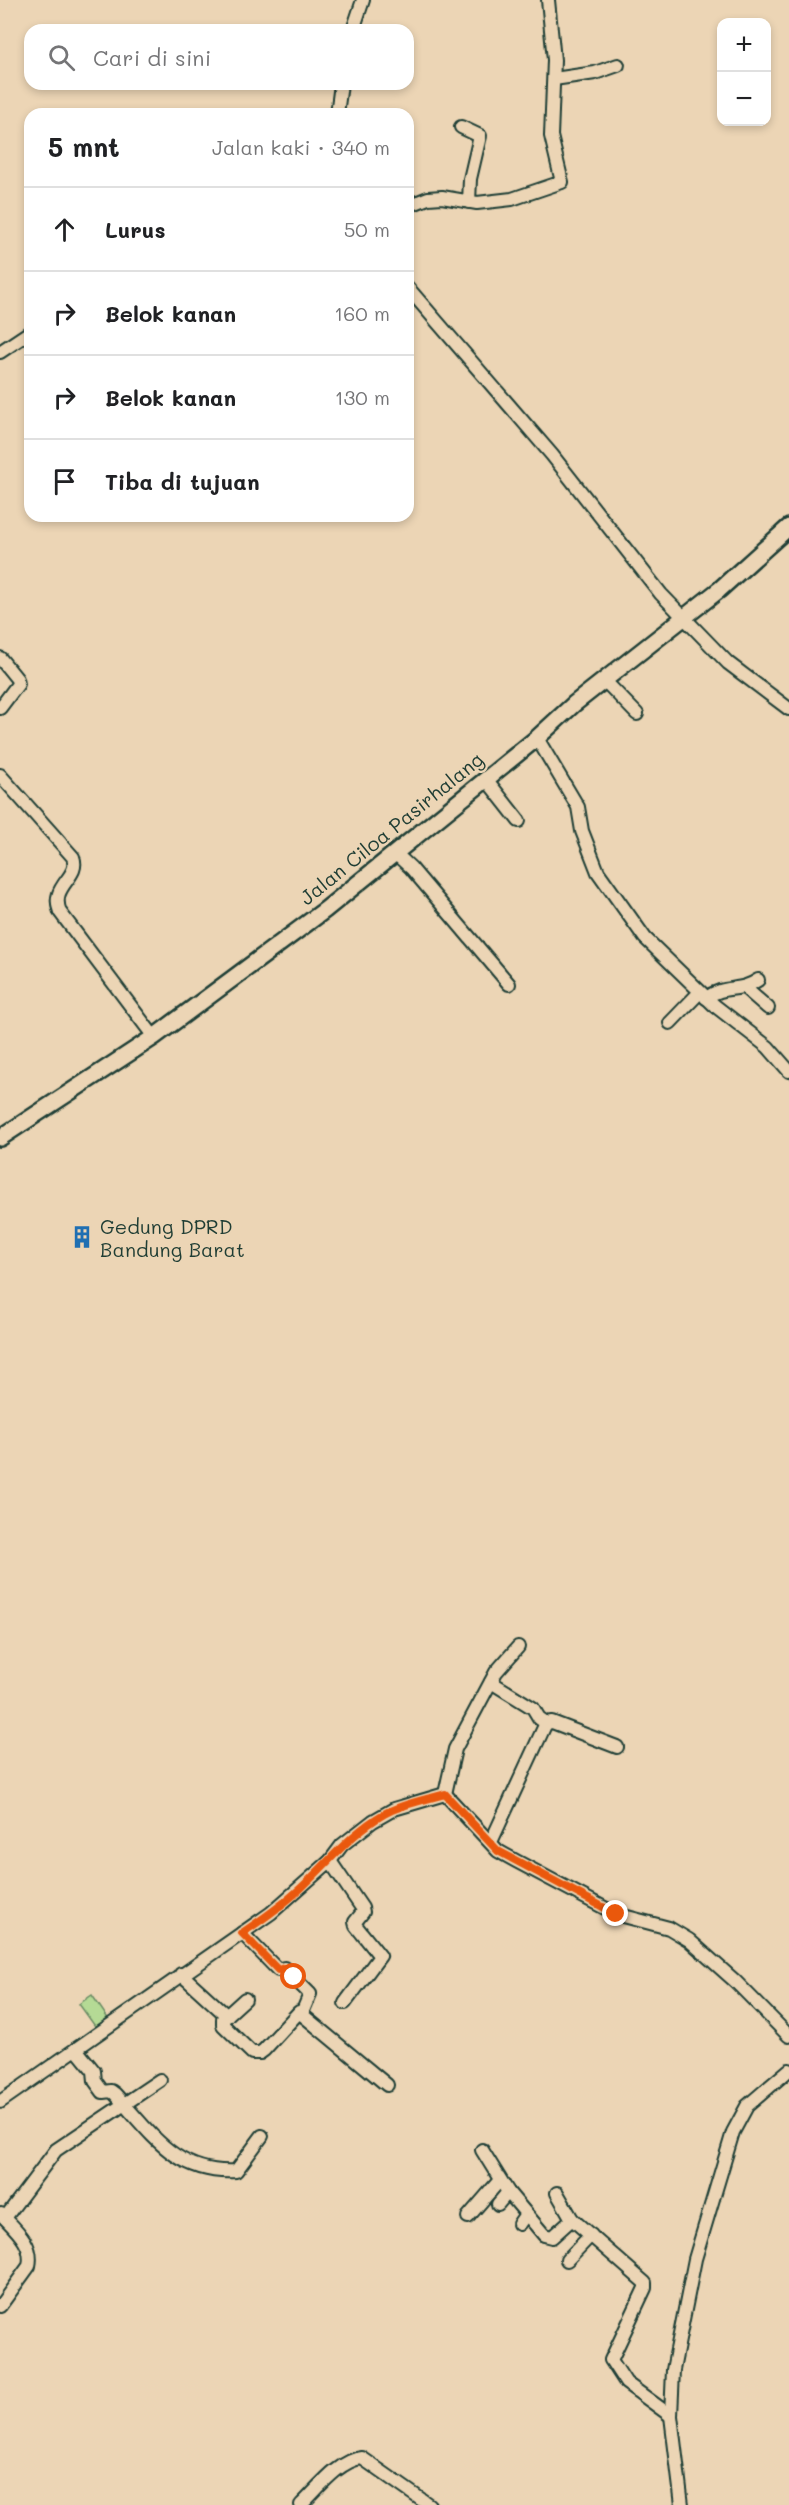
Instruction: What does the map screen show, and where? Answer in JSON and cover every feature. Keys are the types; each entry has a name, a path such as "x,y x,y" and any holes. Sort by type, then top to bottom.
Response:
{"main road":[{"name":"Jalan Ciloa Pasirhalang","path":"0,1137 154,1037 396,854 604,680 684,618 789,527"}],"street":[{"path":"355,24 363,0"},
{"path":"414,204 428,198 442,197 469,202 512,199 562,182 551,136 554,79 548,0"},
{"path":"554,79 596,73 618,65"},
{"path":"338,108 339,90"},
{"path":"461,127 480,136 470,179 469,202"},
{"path":"414,295 530,428 661,594 728,663 789,709"},
{"path":"0,352 24,336"},
{"path":"0,658 17,679 18,684 0,708"},
{"path":"604,680 637,714"},
{"path":"537,738 578,807 582,831 598,872 645,938 703,995 768,1047 789,1071"},
{"path":"0,775 72,857 75,864 73,871 61,886 56,902 60,912 154,1037"},
{"path":"486,779 519,821"},
{"path":"396,854 411,868 509,984"},
{"path":"670,1023 703,995 723,988 745,988 758,980"},
{"path":"745,988 768,1008"},
{"path":"445,1794 455,1749 501,1665 518,1647"},
{"path":"491,1682 533,1708 538,1718 546,1723 552,1722 617,1747"},
{"path":"490,1842 546,1723"},
{"path":"445,1794 498,1851 516,1862 609,1911 669,1928 689,1940 735,1981 789,2036"},
{"path":"0,2102 242,1933 298,1891 330,1861 342,1845 386,1813 445,1794"},
{"path":"330,1861 362,1908 363,1912 355,1922 356,1926 381,1956 345,2003"},
{"path":"242,1933 278,1970 284,1968 310,1994 302,2013"},
{"path":"181,1974 227,2016"},
{"path":"245,1999 224,2019 224,2028 256,2054 264,2050 297,2013 302,2013 387,2085"},
{"path":"76,2049 94,2071 95,2081 103,2092 111,2091 164,2149 192,2166 236,2171 262,2136"},
{"path":"682,2505 670,2416 674,2363 695,2259 733,2132 747,2106 771,2083 789,2070"},
{"path":"0,2306 29,2266 31,2259 29,2246 2,2215 56,2150 160,2080"},
{"path":"482,2150 523,2219 550,2238 572,2219"},
{"path":"468,2217 500,2180"},
{"path":"498,2204 508,2192"},
{"path":"557,2193 572,2219 645,2283 645,2288 611,2360 626,2383 670,2416"},
{"path":"567,2260 591,2235"},
{"path":"301,2505 343,2466 355,2458 362,2457 429,2505"}],"green space":[{"path":"92,1995 109,2020 97,2029 79,2004"}],"place":[{"name":"Gedung DPRD Bandung Barat","path":"82,1237"}],"route":[{"path":"294,1977 284,1968 278,1970 242,1933 298,1891 359,1830 394,1809 445,1794 457,1804 498,1851 616,1914"}]}
